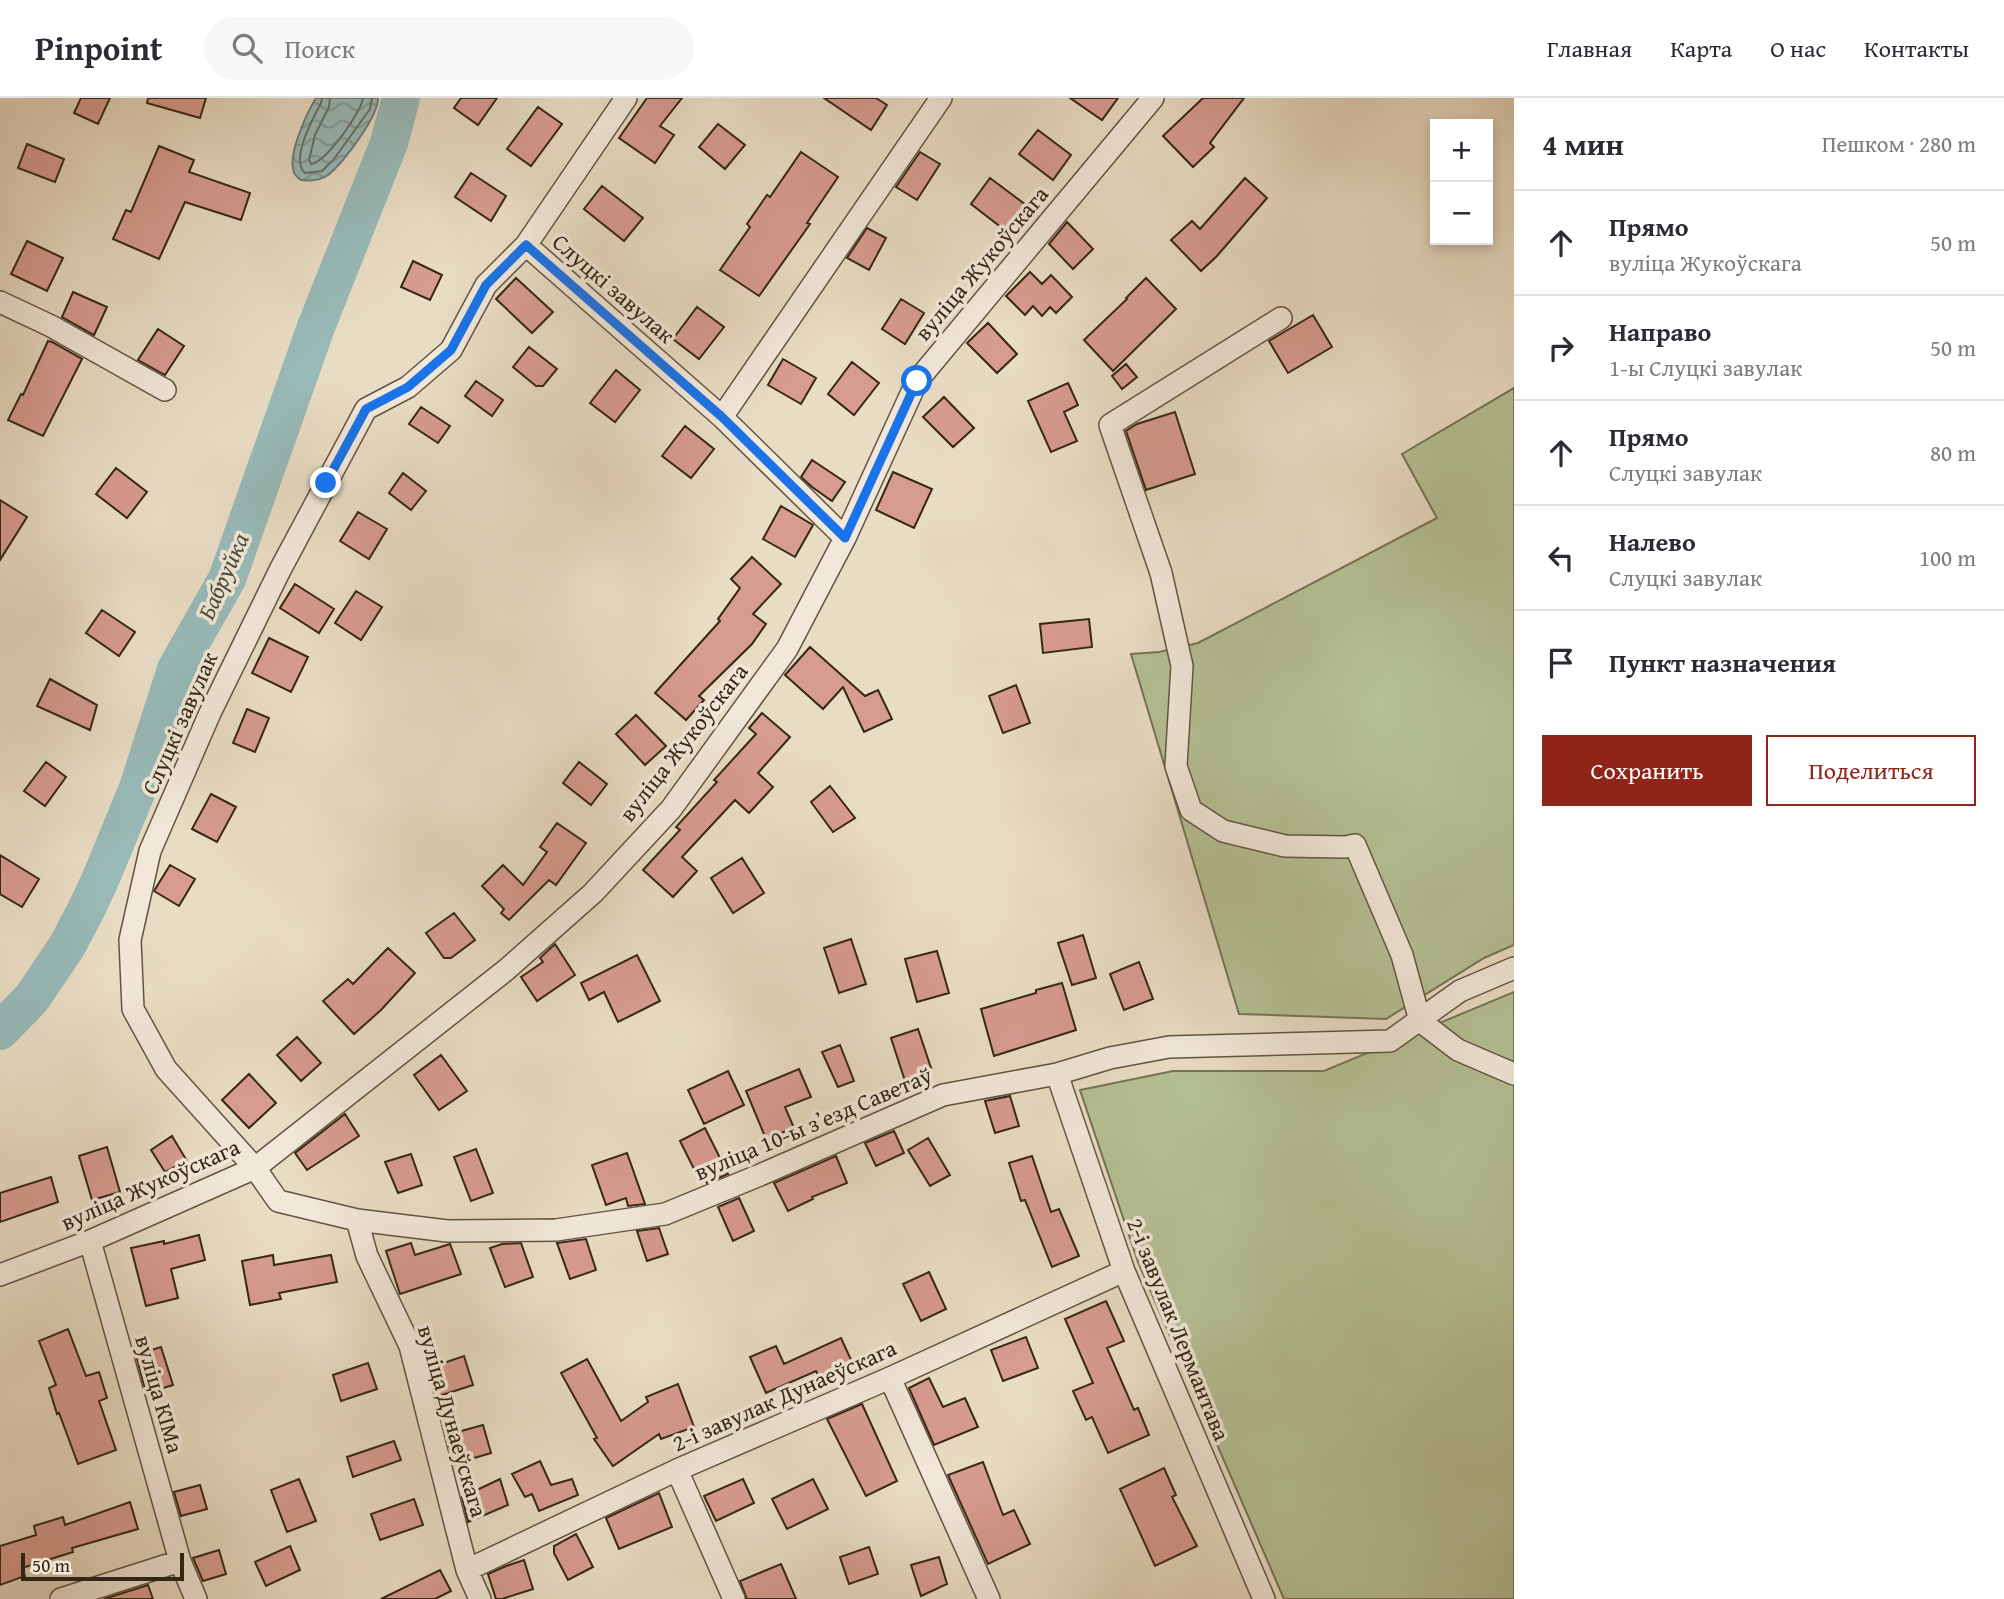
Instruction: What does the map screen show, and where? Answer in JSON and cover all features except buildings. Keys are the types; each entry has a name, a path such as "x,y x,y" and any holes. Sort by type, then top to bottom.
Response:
{"street":[{"path":"526,245 626,98"},
{"path":"722,417 941,98"},
{"name":"вуліца Жукоўскага","path":"0,1275 90,1241 255,1168 506,970 593,893 671,809 787,649 845,538 917,381 1153,98"},
{"name":"Слуцкі завулак","path":"255,1168 166,1069 133,1009 130,940 150,851 210,713 280,570 366,409 408,387 451,350 486,285 526,245 722,417 845,538"},
{"path":"0,302 51,326 165,390"},
{"path":"1281,318 1110,425 1161,573 1182,666 1176,766 1191,810 1223,831 1285,846 1355,845 1402,955 1420,1021 1458,1049 1514,1074"},
{"name":"вуліца 10-ы зʼезд Саветаў","path":"255,1168 278,1201 357,1220 447,1231 556,1230 665,1214 943,1095 1057,1074 1110,1058 1169,1047 1390,1041 1460,991 1514,968"},
{"name":"2-і завулак Лермантава","path":"1057,1074 1124,1271 1264,1599"},
{"name":"вуліца Дунаеўскага","path":"357,1220 367,1256 410,1346 467,1570 480,1599"},
{"name":"вуліца КІМа","path":"90,1241 180,1561 196,1599"},
{"name":"2-і завулак Дунаеўскага","path":"467,1570 677,1470 890,1378 1124,1271"},
{"path":"890,1378 989,1599"},
{"path":"677,1470 734,1599"},
{"path":"61,1599 180,1561"}],"green space":[{"path":"1514,388 1514,945 1484,958 1386,1019 1239,1014 1131,654 1159,652 1198,643 1437,518 1402,454"},
{"path":"1514,992 1514,1599 1284,1599 1138,1262 1080,1090 1173,1071 1324,1071"}],"water":[{"path":"316,98 378,98 373,116 350,151 334,169 322,178 301,180 294,173 293,155 303,124"}],"waterway":[{"name":"Бабруйка","path":"0,1031 32,998 67,946 101,878 138,788 176,669 227,579 316,327 389,143 401,98"}],"route":[{"path":"326,483 366,409 408,387 451,350 486,285 526,245 722,417 845,538 917,381"}]}
